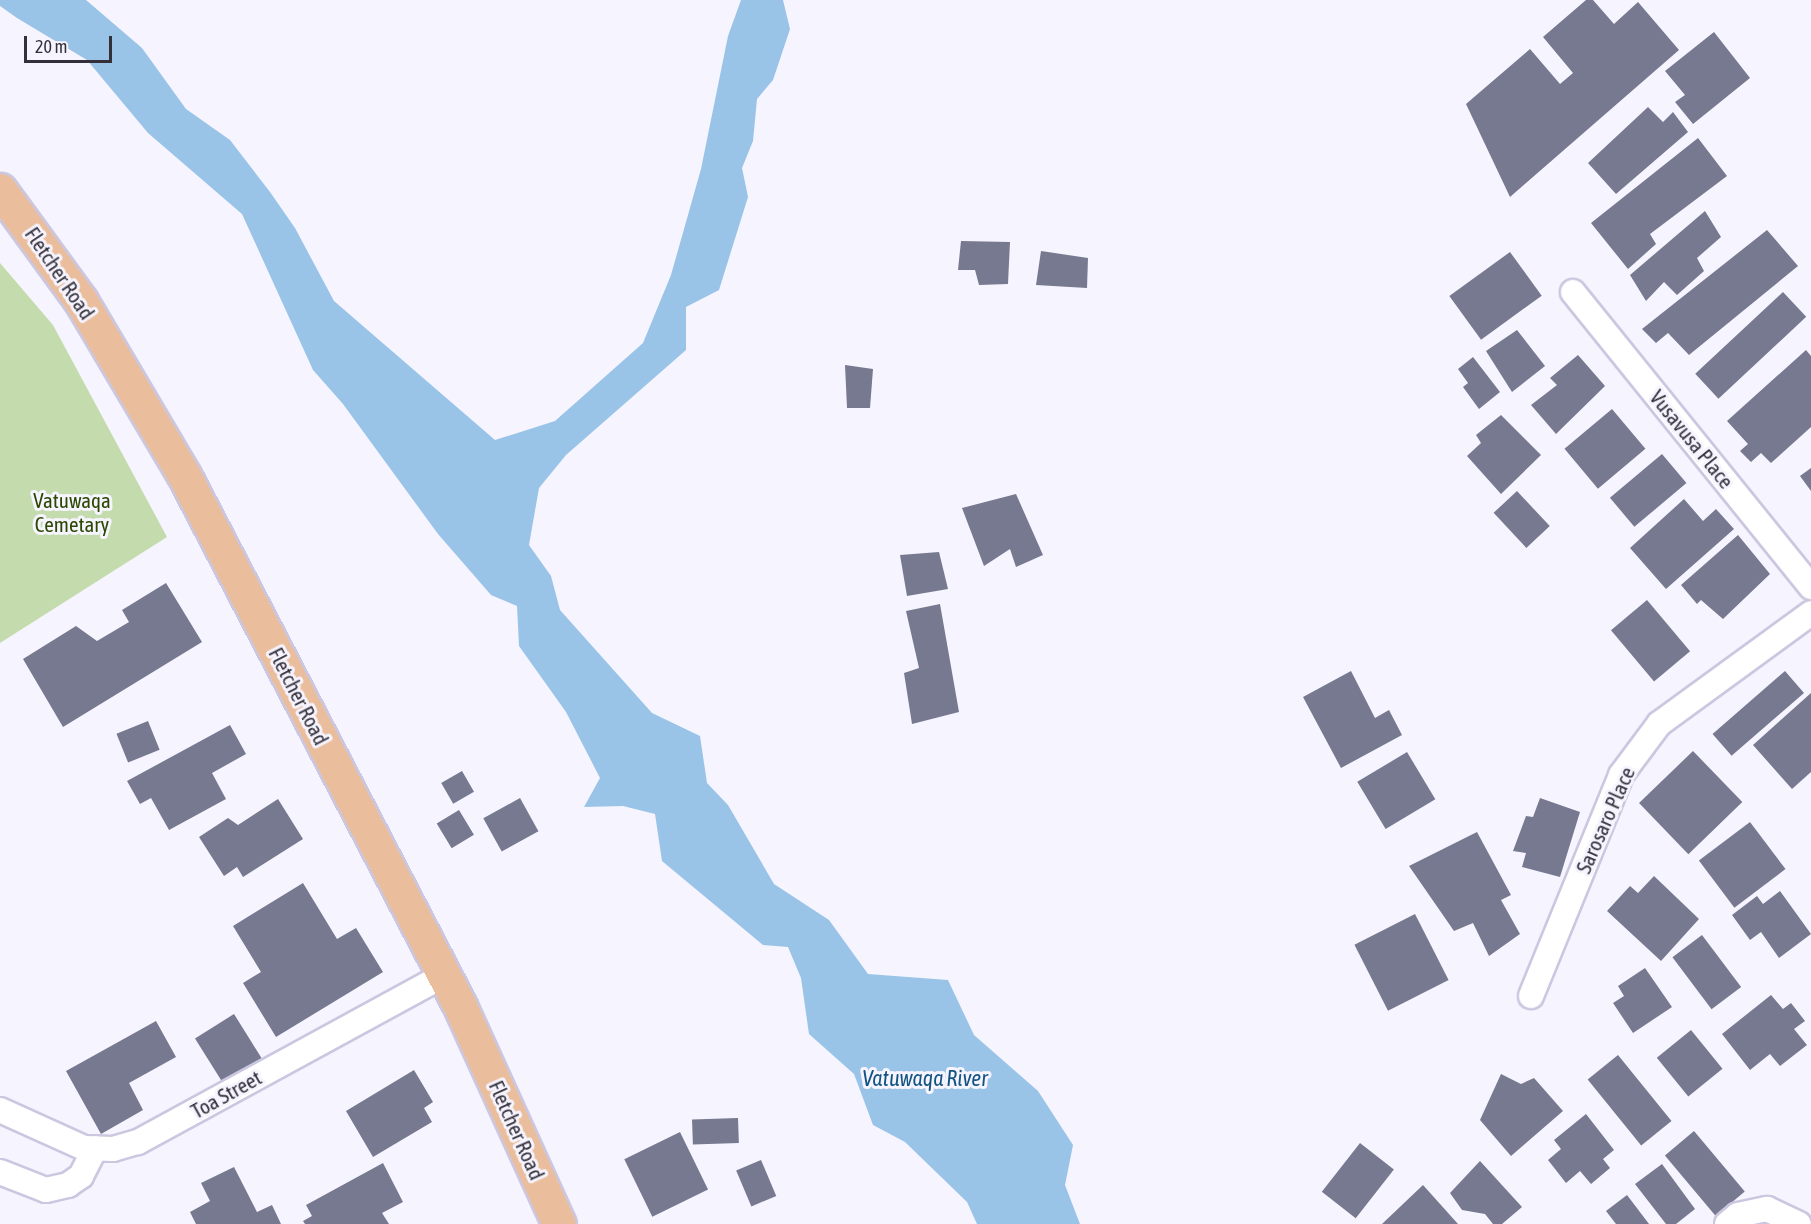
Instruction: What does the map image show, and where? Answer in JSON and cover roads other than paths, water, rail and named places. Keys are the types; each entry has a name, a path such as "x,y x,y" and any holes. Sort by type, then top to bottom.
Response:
{"main road":[{"name":"Fletcher Road","path":"0,190 81,302 185,477 442,976 493,1078 559,1224"}],"street":[{"name":"Vusavusa Place","path":"1573,292 1811,586"},
{"name":"Sarosaro Place","path":"1531,996 1621,775 1659,724 1811,613"},
{"name":"Toa Street","path":"0,1110 47,1134 95,1148 113,1149 138,1142 442,976"},
{"path":"0,1172 46,1190 68,1185 81,1176 95,1148"},
{"path":"1727,1224 1738,1215 1767,1209 1799,1224"}],"water":[{"name":"Vatuwaqa River","path":"0,0 86,0 142,48 186,109 230,140 270,192 295,228 334,301 495,440 555,421 643,343 671,275 701,169 728,36 741,0 783,0 790,29 773,80 757,99 753,141 742,168 748,197 719,290 686,307 686,350 566,455 539,488 529,545 551,576 560,610 652,713 700,736 707,783 728,805 774,884 829,920 868,974 948,980 974,1035 1038,1091 1073,1145 1065,1185 1080,1224 977,1224 967,1202 905,1142 873,1125 854,1074 809,1034 801,978 788,947 763,945 662,861 655,814 623,806 584,807 600,778 566,712 519,646 517,606 491,595 438,534 343,404 313,370 242,214 148,133 87,60 17,18 0,6"}],"park label":[{"name":"Vatuwaqa Cemetary","path":"72,512"}]}
